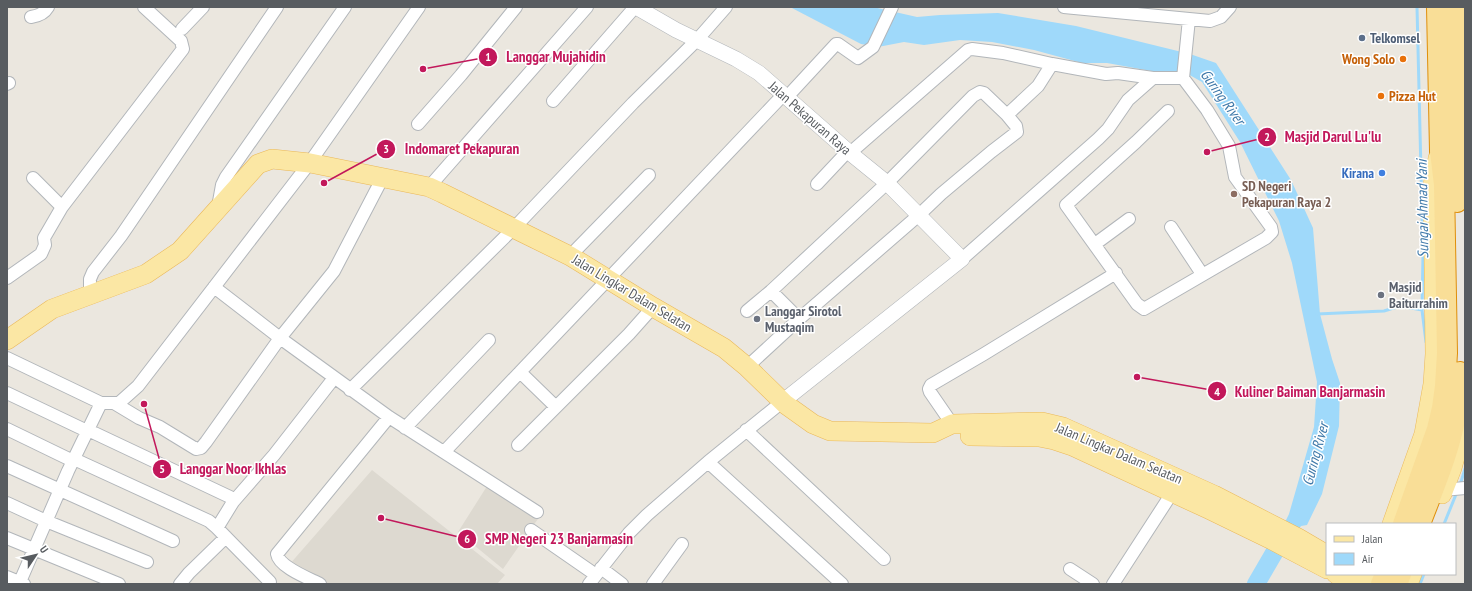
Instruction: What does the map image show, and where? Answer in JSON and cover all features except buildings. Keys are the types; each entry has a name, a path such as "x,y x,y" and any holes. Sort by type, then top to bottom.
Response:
{"highway":[{"path":"1397,521 1437,429 1446,386 1455,182 1460,151 1437,7"},
{"path":"1420,523 1452,434 1457,409 1461,353 1455,182 1440,151 1446,59 1454,7"}],"main road":[{"path":"1397,521 1424,434 1434,384 1433,185 1440,151"},
{"name":"Jalan Lingkar Dalam Selatan","path":"7,340 52,309 146,274 167,261 180,251 254,167 262,161 272,159 310,163 428,187 570,256 653,307 724,348 747,367 782,402 813,424 830,431 933,433 1042,422 1063,427 1214,495 1275,534 1294,544 1326,555"},
{"path":"1431,523 1456,489 1452,468 1465,422"},
{"name":"Jalan Lingkar Dalam Selatan","path":"953,430 1038,436 1054,440 1072,446 1172,493 1275,534"},
{"name":"Jalan Lingkar Dalam Selatan","path":"1294,544 1326,568"}],"street":[{"path":"30,17 36,17 48,7"},
{"path":"7,278 29,261 41,254 45,245 44,238 62,207 183,49 180,41 144,7"},
{"path":"182,28 203,7"},
{"path":"90,294 90,279 93,272 121,236 277,7"},
{"path":"217,208 222,185 226,177 345,7"},
{"path":"8,361 101,403 119,402 126,398 138,386 310,163 419,7"},
{"path":"418,124 461,75 516,7"},
{"path":"428,187 587,7"},
{"path":"553,101 636,7"},
{"name":"Jalan Pekapuran Raya","path":"636,7 736,59 759,73 849,152 887,183 962,260"},
{"path":"350,390 514,228 633,103 697,40 726,7"},
{"path":"1064,7 1214,21 1221,17 1230,7"},
{"path":"444,452 785,95 836,44 858,58 874,47 890,10"},
{"path":"1168,111 1067,204 1067,207 1137,304 1144,309 1266,238 1270,235 1272,230 1235,177 1229,146 1184,76 1189,19"},
{"path":"817,184 849,152 968,50 1004,53 1106,74 1118,73 1153,78 1184,76"},
{"path":"1007,115 1038,86 1052,64"},
{"path":"595,576 630,533 647,515 746,430 962,260 1098,140 1108,129 1128,100 1153,78"},
{"path":"747,311 771,291 887,183 975,94 980,92 984,93 1016,126 1017,132 941,194 919,215 799,319 747,367"},
{"path":"570,256 649,175"},
{"path":"114,403 139,418 160,427 192,448 199,449 206,442 280,338 334,271 383,177"},
{"path":"33,178 62,207"},
{"path":"1094,244 1129,219"},
{"path":"1171,226 1202,274"},
{"path":"953,430 930,392 930,385 984,354 1116,273"},
{"path":"214,287 350,390 405,428 538,512"},
{"path":"771,291 799,319"},
{"path":"518,445 629,334 653,307"},
{"path":"405,428 489,340"},
{"path":"520,372 556,407"},
{"path":"217,528 233,502 274,455 334,378"},
{"path":"7,393 229,496 233,502"},
{"path":"7,577 21,583 46,521 101,403"},
{"path":"320,584 284,565 278,558 279,552 389,417"},
{"path":"7,429 72,463 177,506 209,522 226,537 269,583 284,565"},
{"path":"746,430 884,559"},
{"path":"708,462 842,584"},
{"path":"7,466 174,541"},
{"path":"1113,584 1172,493"},
{"path":"7,503 46,521 147,562"},
{"path":"531,530 595,576 622,584"},
{"path":"180,584 189,573 226,537"},
{"path":"7,538 119,584"},
{"path":"653,584 682,544"},
{"path":"1070,569 1093,584"}],"shaded area":[{"path":"372,470 505,575 497,584 328,584 289,565"},
{"path":"489,483 540,516 503,569 458,532"}],"water":[{"path":"790,7 873,7 917,17 998,13 1076,26 1190,54 1216,63 1291,180 1313,228 1320,314 1340,383 1339,426 1322,494 1307,525 1301,526 1269,576 1260,573 1289,514 1314,427 1317,382 1292,263 1279,221 1240,142 1202,82 1186,73 1151,71 1107,63 1082,63 1034,50 992,42 960,40 924,45 904,42 878,47 861,44"}],"waterway":[{"name":"Sungai Ahmad Yani","path":"1417,7 1423,255 1422,310 1426,342"},
{"path":"1317,314 1384,311 1400,306 1422,310"},
{"name":"Sungai Ahmad Yani","path":"1460,485 1465,469"},
{"name":"Sungai Ahmad Yani","path":"1444,523 1457,492"},
{"name":"Guring River","path":"1256,584 1274,553"},
{"name":"Sungai Ahmad Yani","path":"1420,584 1424,575"}],"place":[{"name":"Telkomsel","path":"1362,38"},
{"name":"Wong Solo","path":"1403,59"},
{"name":"Langgar Mujahidin","path":"423,69"},
{"name":"Pizza Hut","path":"1381,96"},
{"name":"Masjid Darul Lu'lu","path":"1207,152"},
{"name":"Kirana","path":"1382,173"},
{"name":"Indomaret Pekapuran","path":"324,183"},
{"name":"SD Negeri Pekapuran Raya 2","path":"1234,194"},
{"name":"Masjid Baiturrahim","path":"1381,295"},
{"name":"Langgar Sirotol Mustaqim","path":"757,319"},
{"name":"Kuliner Baiman Banjarmasin","path":"1137,377"},
{"name":"Langgar Noor Ikhlas","path":"144,404"},
{"name":"SMP Negeri 23 Banjarmasin","path":"381,518"}]}
